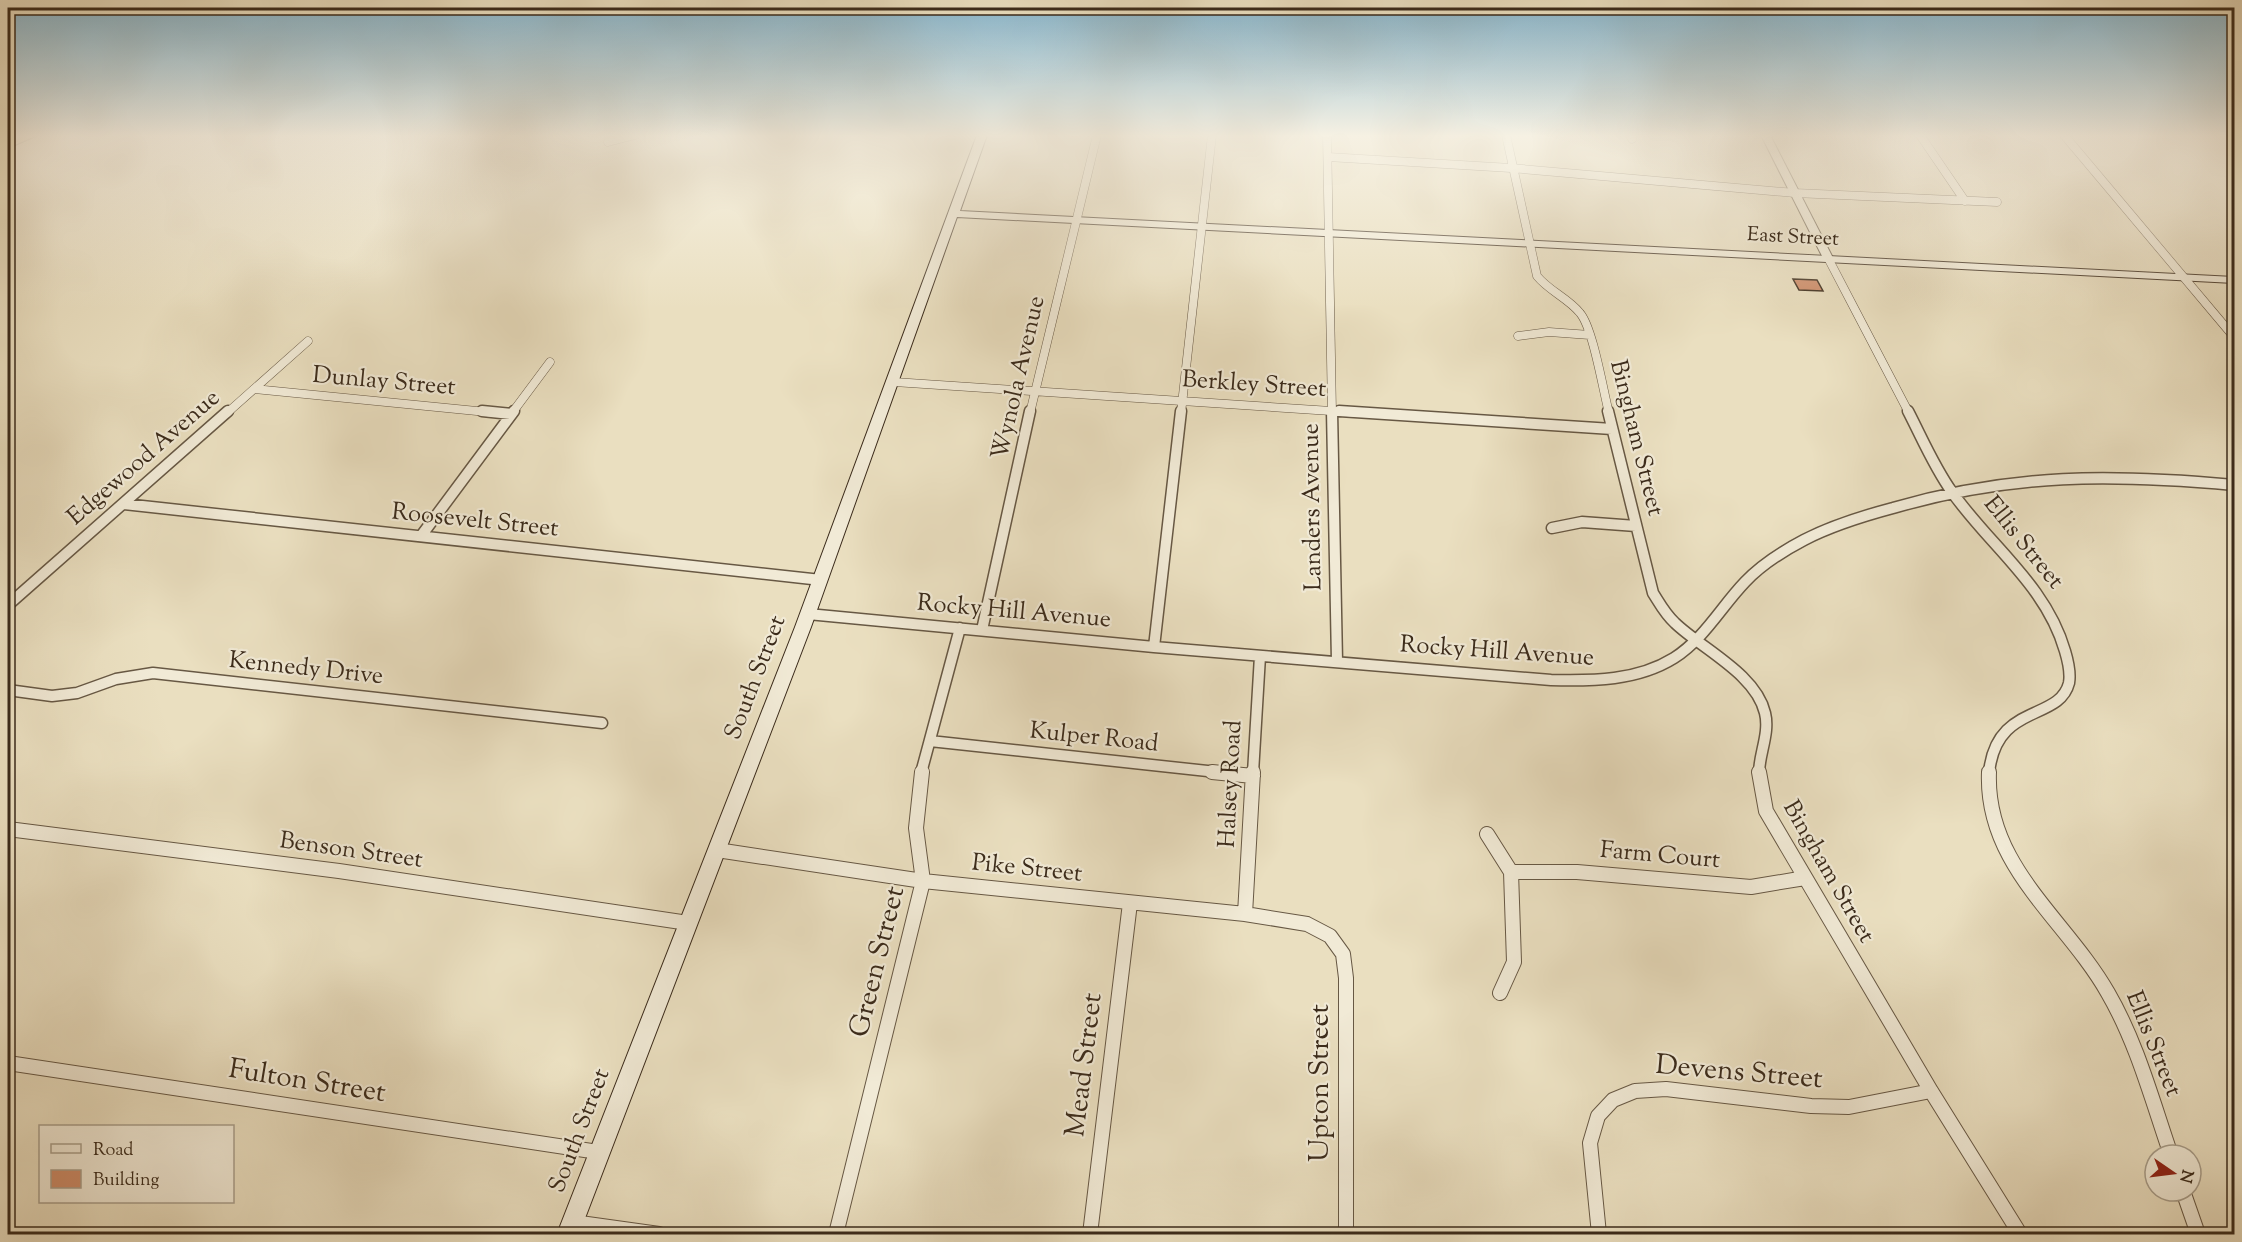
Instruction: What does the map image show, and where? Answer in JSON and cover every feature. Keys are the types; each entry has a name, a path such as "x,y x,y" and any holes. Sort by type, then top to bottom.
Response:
{"main road":[{"name":"South Street","path":"570,1228 821,580 961,193"},
{"name":"East Street","path":"954,214 2235,280"}],"street":[{"name":"Wynola Avenue","path":"982,630 1035,389 1083,193"},
{"path":"1154,646 1206,193"},
{"name":"Landers Avenue","path":"1328,193 1337,661"},
{"name":"Bingham Street","path":"1517,193 1537,276 1543,284 1581,311 1590,335 1653,593 1665,613 1746,682 1758,698 1765,713 1765,732 1759,767 1760,791 1767,811 1931,1091 2020,1234"},
{"path":"1795,193 1997,202"},
{"name":"Ellis Street","path":"1795,193 1952,492 2026,578 2050,612 2064,645 2070,676 2061,698 2013,724 1996,742 1989,765 1989,796 2000,835 2016,870 2031,894 2095,970 2123,1018 2167,1143"},
{"path":"1960,193 1965,201"},
{"path":"2113,193 2235,337"},
{"path":"1518,336 1549,332 1590,335"},
{"name":"Edgewood Avenue","path":"8,605 308,341"},
{"path":"420,536 550,362"},
{"name":"Berkley Street","path":"894,382 1035,389 1612,429"},
{"name":"Dunlay Street","path":"254,389 511,414"},
{"name":"Rocky Hill Avenue","path":"808,614 1260,656 1585,681 1616,679 1651,669 1675,657 1695,640 1748,579 1807,538 1879,510 1952,492 2039,479 2104,477 2235,485"},
{"name":"Roosevelt Street","path":"124,504 821,580"},
{"path":"1552,528 1562,523 1578,521 1636,526"},
{"name":"Green Street","path":"836,1234 923,881 916,828 921,774 960,628"},
{"name":"Halsey Road","path":"1245,914 1260,656"},
{"name":"Kennedy Drive","path":"8,690 52,696 78,693 116,678 153,673 602,723"},
{"name":"Kulper Road","path":"930,741 1253,776"},
{"name":"Benson Street","path":"8,829 339,871 688,923"},
{"path":"1487,834 1511,872 1514,962 1500,993"},
{"name":"Pike Street","path":"717,850 923,881 1245,914 1307,924 1330,936"},
{"name":"Farm Court","path":"1511,872 1578,872 1751,887 1805,878"},
{"name":"Mead Street","path":"1090,1234 1130,903"},
{"name":"Upton Street","path":"1330,936 1343,954 1347,978 1346,1234"},
{"name":"Fulton Street","path":"8,1063 598,1152"},
{"name":"Devens Street","path":"1599,1234 1590,1143 1598,1116 1613,1100 1635,1091 1666,1089 1811,1106 1849,1107 1931,1091"},
{"path":"2187,1203 2198,1234"},
{"path":"570,1228 659,1234"}],"building":[{"path":"1793,279 1817,280 1823,291 1799,290"}]}
